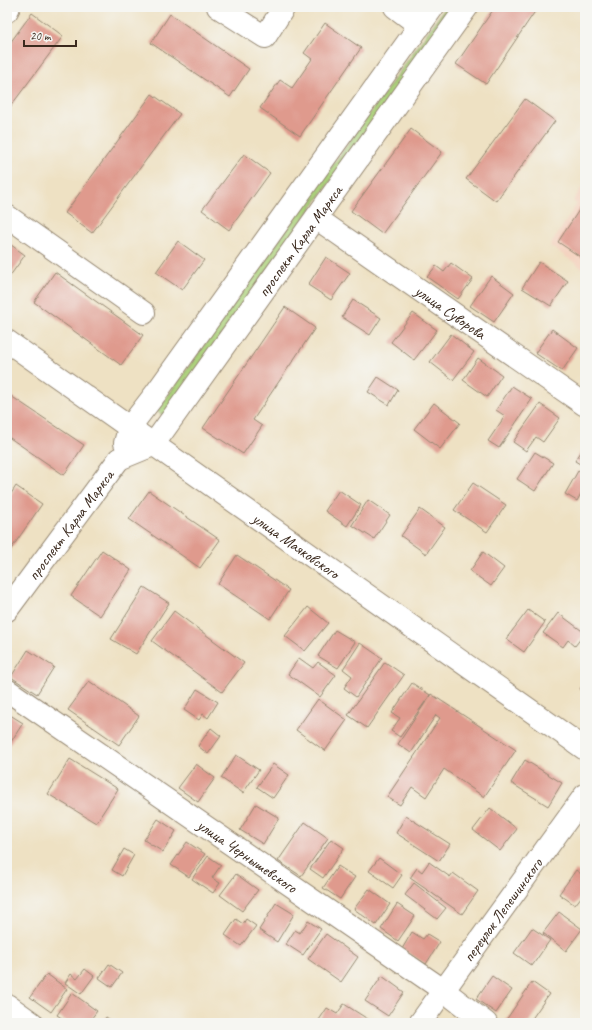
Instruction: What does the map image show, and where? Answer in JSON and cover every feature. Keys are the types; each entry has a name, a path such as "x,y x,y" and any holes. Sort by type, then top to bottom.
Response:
{"main road":[{"path":"7,11 9,7"},
{"path":"218,7 265,37 284,7"},
{"path":"395,7 420,26"},
{"name":"проспект Карла Маркса","path":"7,610 120,459 129,428 433,7"},
{"name":"проспект Карла Маркса","path":"120,459 153,445 467,7"},
{"path":"7,216 144,313"},
{"name":"улица Суворова","path":"316,218 585,405"},
{"name":"улица Маяковского","path":"7,341 585,750"},
{"name":"улица Чернышевского","path":"7,690 443,990 486,1023"},
{"name":"переулок Лепешинского","path":"420,1023 585,795"},
{"path":"7,1005 32,1023"}],"shaded area":[{"path":"585,183 585,270 550,246 577,204 573,201"}],"green space":[{"path":"446,7 454,7 164,416 157,411"}],"building":[{"path":"495,7 538,7 486,84 456,64"},
{"path":"32,13 63,36 7,111 7,47"},
{"path":"170,14 249,69 230,97 151,43"},
{"path":"325,23 361,48 300,136 260,108 280,80 292,88 312,59 304,53"},
{"path":"152,94 180,114 92,233 65,213"},
{"path":"525,99 555,121 496,201 466,179"},
{"path":"411,129 442,152 382,234 351,211"},
{"path":"244,154 270,173 229,230 202,210"},
{"path":"585,201 585,260 558,242"},
{"path":"178,241 204,260 182,290 156,272"},
{"path":"7,242 25,255 7,280"},
{"path":"326,257 350,273 331,300 308,285"},
{"path":"539,262 568,281 551,306 522,288"},
{"path":"451,263 473,279 458,299 427,277 436,266 444,272"},
{"path":"55,272 143,335 121,365 34,302"},
{"path":"491,276 514,293 494,322 470,306"},
{"path":"353,300 381,318 370,335 342,317"},
{"path":"285,307 315,328 253,420 262,426 243,454 203,428"},
{"path":"413,313 437,330 414,360 391,342"},
{"path":"552,329 578,348 562,371 535,353"},
{"path":"451,334 474,352 453,380 430,362"},
{"path":"478,358 502,375 487,397 463,380"},
{"path":"378,377 398,390 389,405 368,392"},
{"path":"512,386 532,399 499,448 488,441 505,416 496,410"},
{"path":"8,394 84,445 64,475 7,436"},
{"path":"434,403 460,423 440,449 414,429"},
{"path":"540,404 560,418 543,442 536,437 526,451 513,442"},
{"path":"585,446 585,467 575,461"},
{"path":"535,452 553,463 535,491 517,479"},
{"path":"578,471 585,475 585,486 577,501 565,494"},
{"path":"473,483 506,505 487,532 454,510"},
{"path":"16,486 42,504 7,555 7,500"},
{"path":"339,490 361,505 347,526 325,511"},
{"path":"149,491 220,540 200,568 129,519"},
{"path":"368,500 390,515 374,539 352,525"},
{"path":"420,509 445,527 426,554 401,536"},
{"path":"102,550 131,570 100,616 71,596"},
{"path":"483,552 504,568 491,586 470,571"},
{"path":"237,555 289,590 270,619 218,584"},
{"path":"144,587 169,603 136,654 111,639"},
{"path":"308,607 328,623 305,651 285,636"},
{"path":"528,610 545,622 524,652 506,639"},
{"path":"174,611 244,663 222,692 152,641"},
{"path":"558,613 585,633 575,646 568,640 563,647 543,633"},
{"path":"335,630 355,642 338,668 318,656"},
{"path":"360,643 382,658 356,697 344,688 352,676 343,669"},
{"path":"28,650 54,667 37,694 11,677"},
{"path":"299,658 313,668 318,662 336,675 320,697 288,674"},
{"path":"385,662 404,675 367,728 348,715"},
{"path":"89,681 139,716 119,745 68,710"},
{"path":"585,681 585,693 580,689"},
{"path":"412,683 430,695 400,737 391,731 400,718 392,713"},
{"path":"197,689 218,702 208,718 203,714 199,720 184,710"},
{"path":"431,694 516,750 484,797 444,769 426,797 412,787 400,805 387,797 440,718 436,715 411,753 398,744"},
{"path":"318,699 347,720 325,751 296,730"},
{"path":"7,713 23,723 7,748"},
{"path":"211,728 221,736 208,754 198,746"},
{"path":"236,755 259,770 243,793 221,778"},
{"path":"70,759 118,789 96,823 48,794"},
{"path":"525,760 562,783 548,806 511,783"},
{"path":"196,764 215,778 198,802 178,788"},
{"path":"273,764 289,775 273,798 257,787"},
{"path":"256,804 279,818 263,844 240,830"},
{"path":"490,808 517,829 500,851 473,830"},
{"path":"406,816 450,844 439,861 396,833"},
{"path":"158,819 176,831 163,852 144,840"},
{"path":"305,822 328,838 301,876 278,861"},
{"path":"331,839 344,848 323,878 310,869"},
{"path":"187,842 205,854 189,877 171,865"},
{"path":"124,849 134,855 122,876 112,870"},
{"path":"208,856 221,865 212,878 220,883 213,893 192,879"},
{"path":"379,858 402,875 393,888 369,871"},
{"path":"429,862 450,877 453,873 478,891 462,914 410,878 417,868 422,872"},
{"path":"338,866 355,877 340,899 323,888"},
{"path":"576,870 585,877 585,892 575,905 559,894"},
{"path":"236,874 258,890 242,911 220,895"},
{"path":"414,883 446,908 437,919 405,895"},
{"path":"369,889 390,904 376,925 354,909"},
{"path":"276,903 294,914 277,942 259,930"},
{"path":"397,904 415,916 398,941 381,929"},
{"path":"559,912 582,929 566,951 543,933"},
{"path":"236,919 243,924 246,919 256,926 241,946 225,935"},
{"path":"308,921 321,929 303,955 286,944 295,930 300,933"},
{"path":"532,928 550,940 532,966 514,953"},
{"path":"412,932 423,939 427,934 440,942 426,964 402,949"},
{"path":"326,934 358,957 341,982 308,959"},
{"path":"109,964 122,973 112,987 99,978"},
{"path":"85,969 94,976 81,994 65,983 71,974 77,979"},
{"path":"47,974 67,989 51,1012 30,997"},
{"path":"382,976 404,992 388,1016 365,1001"},
{"path":"492,976 512,990 496,1013 476,999"},
{"path":"532,982 549,994 529,1023 511,1023 506,1020"},
{"path":"72,993 97,1011 88,1023 69,1023 57,1015"},
{"path":"344,1004 374,1023 317,1023 327,1008 337,1014"},
{"path":"106,1017 115,1023 102,1023"}]}
